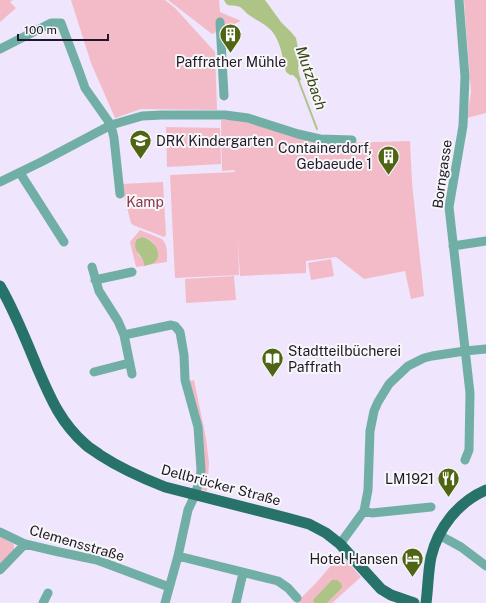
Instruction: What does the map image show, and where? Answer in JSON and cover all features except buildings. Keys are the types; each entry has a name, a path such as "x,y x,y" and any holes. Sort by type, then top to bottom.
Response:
{"main road":[{"name":"Dellbrücker Straße","path":"0,286 13,311 57,410 74,434 86,446 119,466 154,483 309,524 326,533 340,544 381,589 390,595 414,603"},
{"path":"426,603 431,556 439,534 452,515 464,504 486,490"}],"street":[{"name":"Borngasse","path":"459,0 466,77 463,126 449,207 470,393 469,450 466,460"},
{"path":"220,22 224,96"},
{"path":"0,49 51,23 61,23 85,88 111,125 114,138 120,194"},
{"path":"0,182 111,125 142,116 225,115 248,118 298,134 320,139 352,140"},
{"path":"20,173 64,242"},
{"path":"453,246 486,241"},
{"path":"92,267 99,291 118,321 124,335 132,374"},
{"path":"95,280 132,272"},
{"path":"124,335 171,325 175,326 180,332 184,355 185,380 198,427 201,470 200,478 195,495 188,510 178,556 165,603"},
{"path":"340,544 364,511 368,490 370,431 374,411 386,388 408,366 424,358 486,349"},
{"path":"94,372 129,363"},
{"path":"364,511 372,513 431,507"},
{"name":"Clemensstraße","path":"0,532 25,544 97,560 169,587"},
{"path":"439,534 462,546 486,566"},
{"path":"0,570 25,544"},
{"path":"178,556 278,581 298,598"},
{"path":"236,603 243,573"},
{"path":"44,603 48,593"}],"green space":[{"path":"0,0 13,0 10,2 16,8 0,22"},
{"path":"71,0 165,0 175,8 215,52 217,110 141,109 115,118 91,63"},
{"path":"168,0 219,0 220,12 241,21 212,34"},
{"path":"464,0 486,0 486,113 467,118 471,92"},
{"path":"221,120 237,120 343,143 410,141 412,183 424,296 411,299 405,271 364,279 336,257 306,261 306,273 240,276 238,239 239,275 175,278 170,175 235,172 234,170 222,171"},
{"path":"166,127 220,128 221,164 167,167"},
{"name":"Kamp","path":"163,182 166,235 164,237 131,223 121,184"},
{"path":"140,230 164,241 167,253 167,262 147,265 156,261 154,243 148,238 141,237 137,239 137,249 138,254 144,261 144,266 136,267 130,242"},
{"path":"331,259 334,276 311,280 308,263"},
{"path":"234,276 236,300 186,303 185,279"},
{"path":"194,380 206,438 209,463 207,491 201,490 200,486 203,477 188,381"},
{"path":"0,537 12,543 14,545 14,550 0,567"},
{"path":"341,554 361,577 332,603 327,603 340,590 313,600 314,603 296,603 316,583"}],"shaded area":[{"path":"224,0 265,0 281,22 296,38 300,59 298,68 301,80 299,81 293,75 286,72 282,52 272,31 240,7 229,5"},
{"path":"142,237 153,243 158,254 156,261 152,264 144,266 144,262 135,247 137,239"},
{"path":"332,580 337,580 341,583 342,587 340,590 327,603 314,603 313,600"}],"waterway":[{"name":"Mutzbach","path":"298,79 317,129"}],"place":[{"name":"Paffrather Mühle","path":"231,54"},
{"name":"DRK Kindergarten","path":"140,160"},
{"name":"Containerdorf, Gebaeude 1","path":"388,176"},
{"name":"Stadtteilbücherei Paffrath","path":"272,378"},
{"name":"LM1921","path":"449,498"},
{"name":"Hotel Hansen","path":"413,578"}]}
